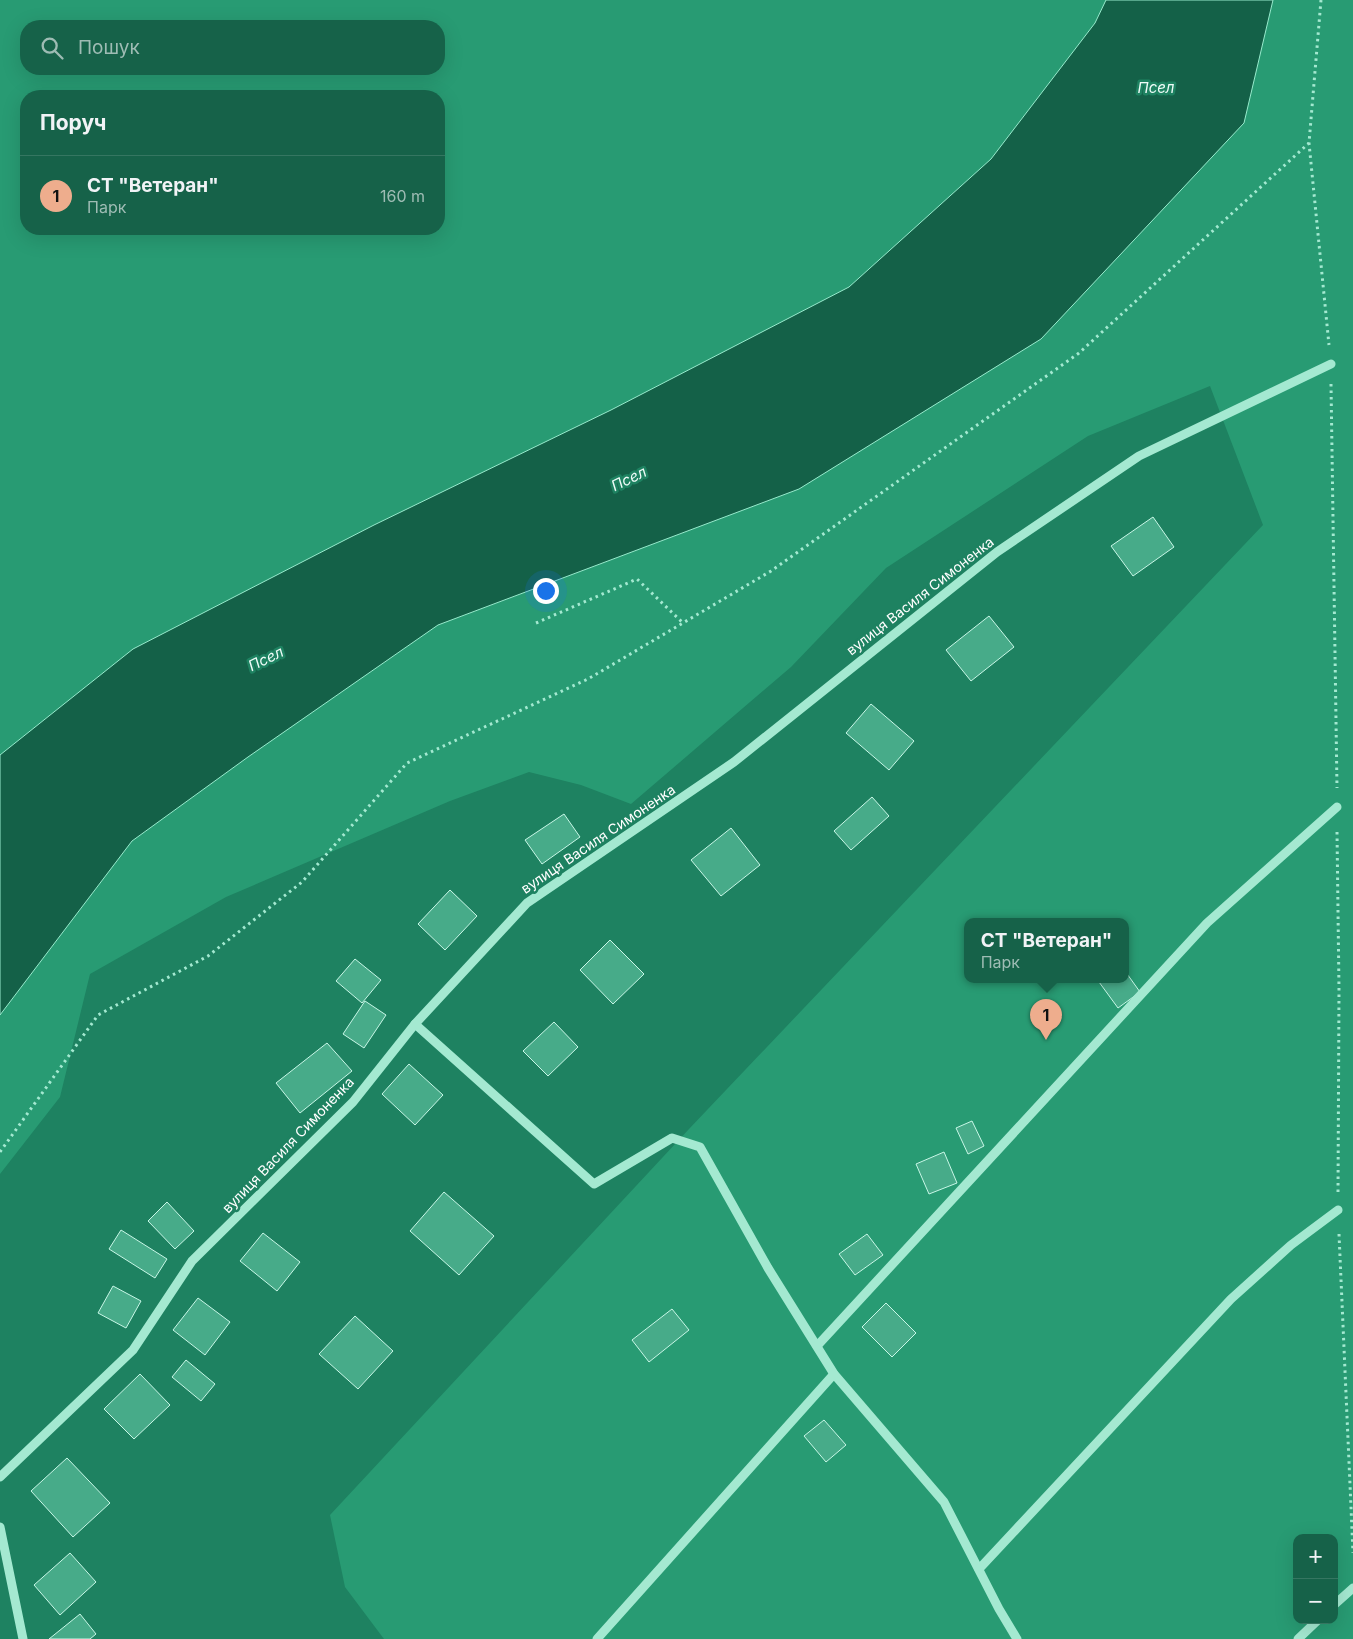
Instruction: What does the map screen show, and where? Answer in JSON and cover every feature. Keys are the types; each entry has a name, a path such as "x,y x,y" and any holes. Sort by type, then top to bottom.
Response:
{"street":[{"name":"вулиця Василя Симоненка","path":"0,1477 133,1350 192,1261 353,1102 415,1024 527,903 734,762 996,552 1139,456 1331,364"},
{"path":"817,1346 1207,923 1337,807"},
{"path":"415,1024 594,1184 672,1138 700,1147 768,1268 834,1374 944,1502 978,1569 1017,1639"},
{"path":"978,1569 1231,1299 1291,1245 1338,1210"},
{"path":"597,1639 834,1374"},
{"path":"0,1527 23,1639"},
{"path":"1338,1601 1353,1588"},
{"path":"1298,1639 1314,1624"}],"path":[{"path":"1321,0 1309,143 1331,364 1339,980 1338,1210 1353,1553"},
{"path":"0,1152 98,1015 208,956 302,882 407,763 588,679 771,571 1079,353 1309,143"},
{"path":"536,623 637,579 683,623"}],"shaded area":[{"path":"0,0 1106,0 1095,23 991,159 849,287 611,410 374,525 133,649 0,755"},
{"path":"1273,0 1353,0 1353,1639 384,1639 345,1587 330,1515 689,1129 1263,525 1210,386 1088,436 886,568 791,667 631,804 581,785 529,772 450,801 226,897 90,974 60,1097 0,1174 0,1015 132,841 248,757 438,625 799,489 1243,123"}],"water":[{"name":"Псел","path":"1106,0 1273,0 1244,123 1041,339 799,489 438,625 248,757 132,841 0,1015 0,755 133,649 374,525 611,410 849,287 991,159 1095,23"}],"building":[{"path":"1153,517 1174,547 1133,576 1111,546"},
{"path":"989,616 1014,647 971,681 946,650"},
{"path":"871,704 914,741 889,770 846,733"},
{"path":"872,797 889,816 851,850 834,831"},
{"path":"564,814 580,837 542,864 525,840"},
{"path":"731,828 760,865 721,896 691,860"},
{"path":"450,890 477,916 445,950 418,924"},
{"path":"610,940 644,974 613,1004 580,970"},
{"path":"355,959 381,980 362,1003 336,981"},
{"path":"1129,977 1140,992 1118,1008 1100,983 1129,983"},
{"path":"365,1001 386,1015 364,1048 343,1034"},
{"path":"554,1022 578,1047 548,1076 523,1051"},
{"path":"327,1043 352,1071 300,1113 276,1083"},
{"path":"409,1064 443,1095 415,1125 382,1094"},
{"path":"972,1121 984,1146 968,1154 956,1128"},
{"path":"944,1152 957,1183 929,1194 916,1164"},
{"path":"444,1192 494,1236 459,1275 410,1231"},
{"path":"167,1202 194,1231 175,1249 148,1221"},
{"path":"121,1230 167,1259 155,1278 109,1249"},
{"path":"263,1233 300,1262 277,1291 240,1261"},
{"path":"867,1234 883,1255 855,1275 839,1254"},
{"path":"113,1286 141,1301 126,1328 98,1313"},
{"path":"198,1298 230,1322 205,1355 173,1330"},
{"path":"886,1303 916,1333 892,1357 862,1327"},
{"path":"672,1309 689,1330 649,1362 632,1340"},
{"path":"355,1316 393,1351 358,1389 319,1354"},
{"path":"186,1360 215,1384 201,1401 172,1377"},
{"path":"140,1374 170,1405 134,1439 104,1409"},
{"path":"824,1420 846,1445 826,1462 804,1436"},
{"path":"67,1458 110,1503 73,1537 31,1491"},
{"path":"70,1553 96,1582 60,1615 34,1585"},
{"path":"80,1614 96,1634 90,1639 49,1639"}],"place":[{"name":"СТ \"Ветеран\"","path":"1046,1040"}]}
